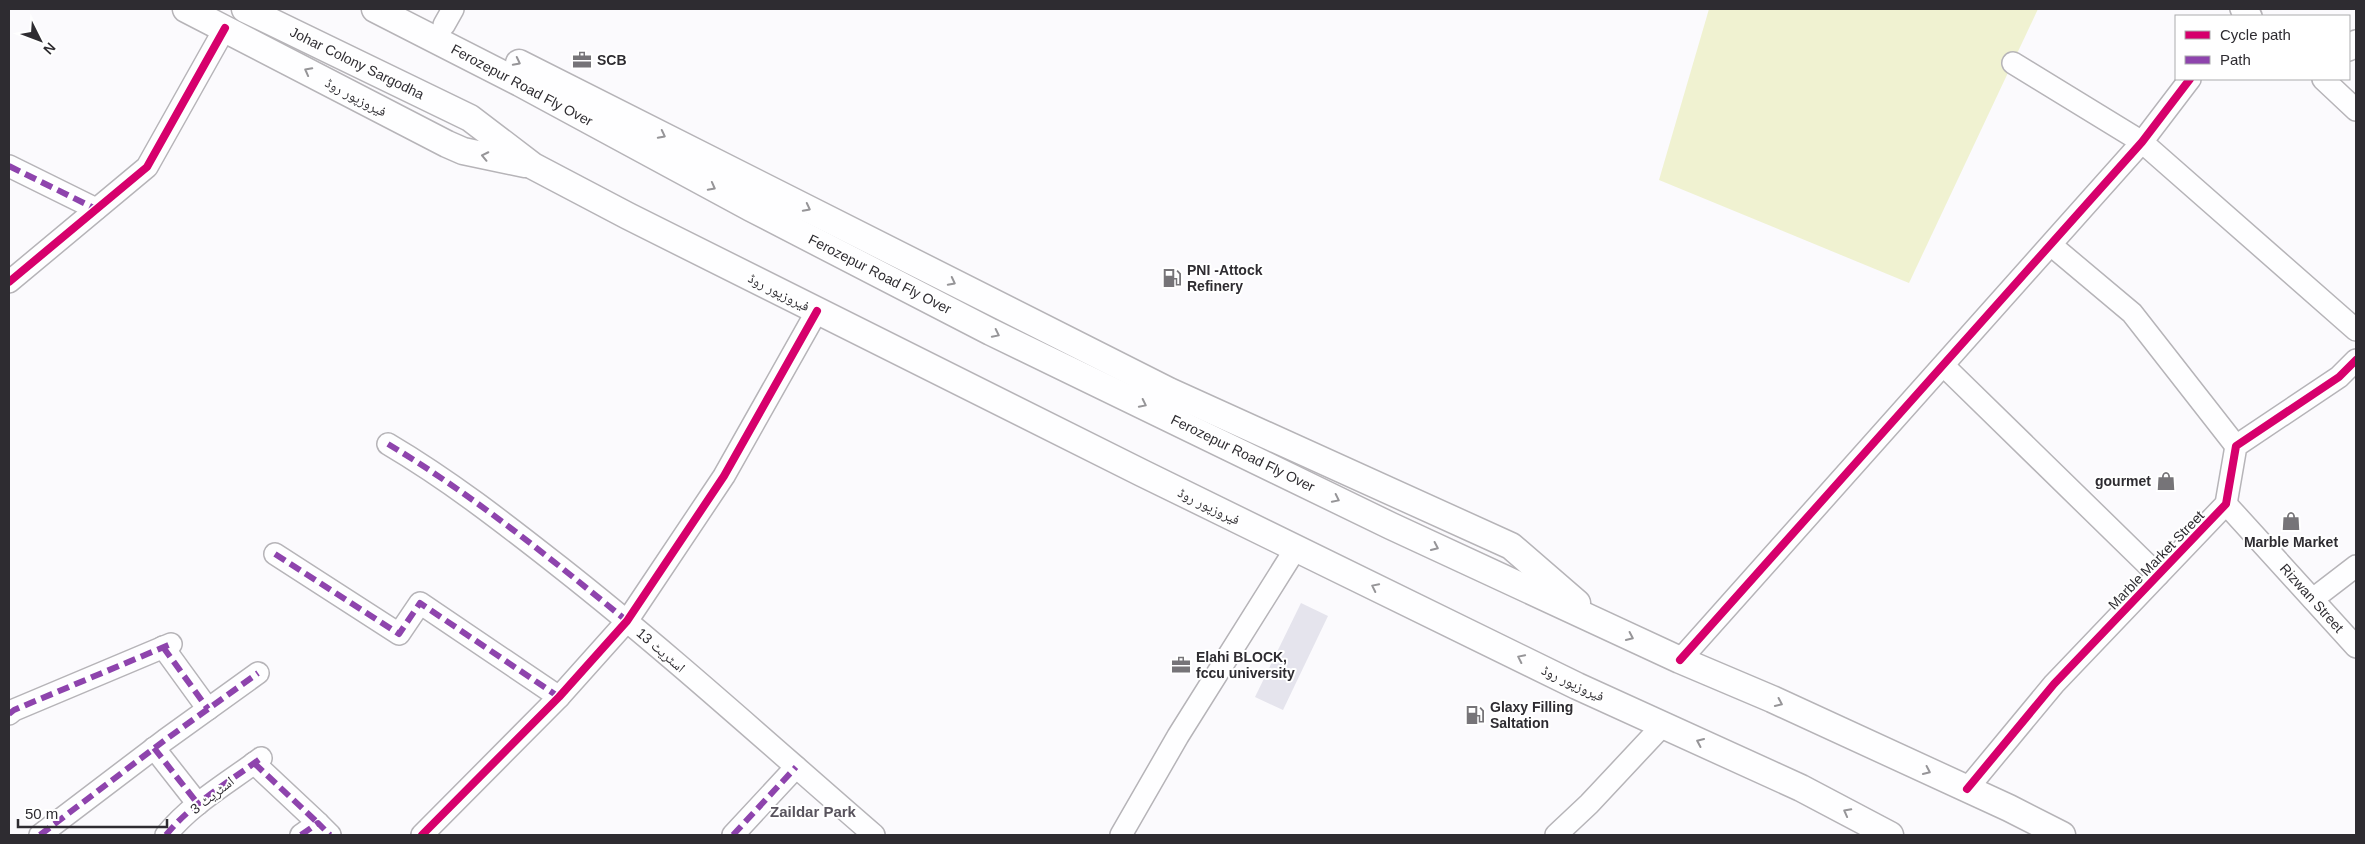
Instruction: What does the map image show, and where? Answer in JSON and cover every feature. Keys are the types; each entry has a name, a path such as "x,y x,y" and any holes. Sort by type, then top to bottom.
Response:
{"main road":[{"name":"فیروزپور روڈ","path":"186,9 447,144 463,151 533,166"},
{"name":"Johar Colony Sargodha","path":"245,9 470,118"},
{"name":"Ferozepur Road Fly Over","path":"376,9 503,74 751,208 982,327 1391,526 1603,625"},
{"path":"411,9 449,17 1170,391 1511,546 1603,625 1772,699 2062,835"},
{"name":"فیروزپور روڈ","path":"470,118 533,166 628,216 1296,548 1578,686 1801,788 1890,835"}],"street":[{"path":"9,282 147,167 225,28"},
{"path":"2013,63 2142,142 2356,330"},
{"path":"1680,660 2142,142 2189,80"},
{"path":"2325,80 2356,110"},
{"path":"9,166 96,209"},
{"path":"2051,244 2132,313 2236,446"},
{"path":"422,835 558,697 627,621 724,476 817,311"},
{"path":"2226,504 2236,446 2339,377 2356,360"},
{"path":"1944,366 2158,575"},
{"name":"اسٹریٹ 13","path":"388,444 424,466 492,513 627,621 874,835"},
{"name":"Marble Market Street","path":"1966,789 2054,684 2226,504"},
{"name":"Rizwan Street","path":"2226,504 2356,646"},
{"path":"1121,835 1178,736 1296,548"},
{"path":"275,554 400,634 420,603 558,697"},
{"path":"2313,599 2356,566"},
{"path":"9,714 14,710 167,646 208,709"},
{"path":"40,835 154,748 258,673"},
{"path":"1556,835 1663,725"},
{"path":"154,748 198,804"},
{"name":"اسٹریٹ 3","path":"166,835 175,824 198,804 257,761 316,831"},
{"path":"733,835 796,767"}],"green space":[{"path":"1709,9 2038,9 1909,283 1659,180"}],"building":[{"path":"1301,603 1328,616 1283,710 1255,697"}],"marked path":[{"path":"9,166 96,209"},
{"path":"388,444 481,506 627,621"},
{"path":"275,554 399,634 420,603 559,697"},
{"path":"9,714 14,710 171,644"},
{"path":"163,647 208,709"},
{"path":"40,835 165,740 258,673"},
{"path":"154,748 198,804"},
{"path":"166,835 199,803 261,758"},
{"path":"254,763 318,823"},
{"path":"733,835 796,767"},
{"path":"301,835 318,823 330,835"}],"cycle path":[{"path":"9,282 147,167 225,28"},
{"path":"1680,660 2142,142 2189,80"},
{"path":"422,835 559,697 627,621 724,476 817,311"},
{"path":"1967,789 2054,684 2226,504 2236,446 2339,377 2356,360"}],"place":[{"name":"SCB","path":"582,60"},
{"name":"PNI -Attock Refinery","path":"1172,278"},
{"name":"gourmet","path":"2166,481"},
{"name":"Marble Market","path":"2291,521"},
{"name":"Elahi BLOCK, fccu university","path":"1181,665"},
{"name":"Glaxy Filling Saltation","path":"1475,715"}],"district":[{"name":"Zaildar Park","path":"813,811"}]}
